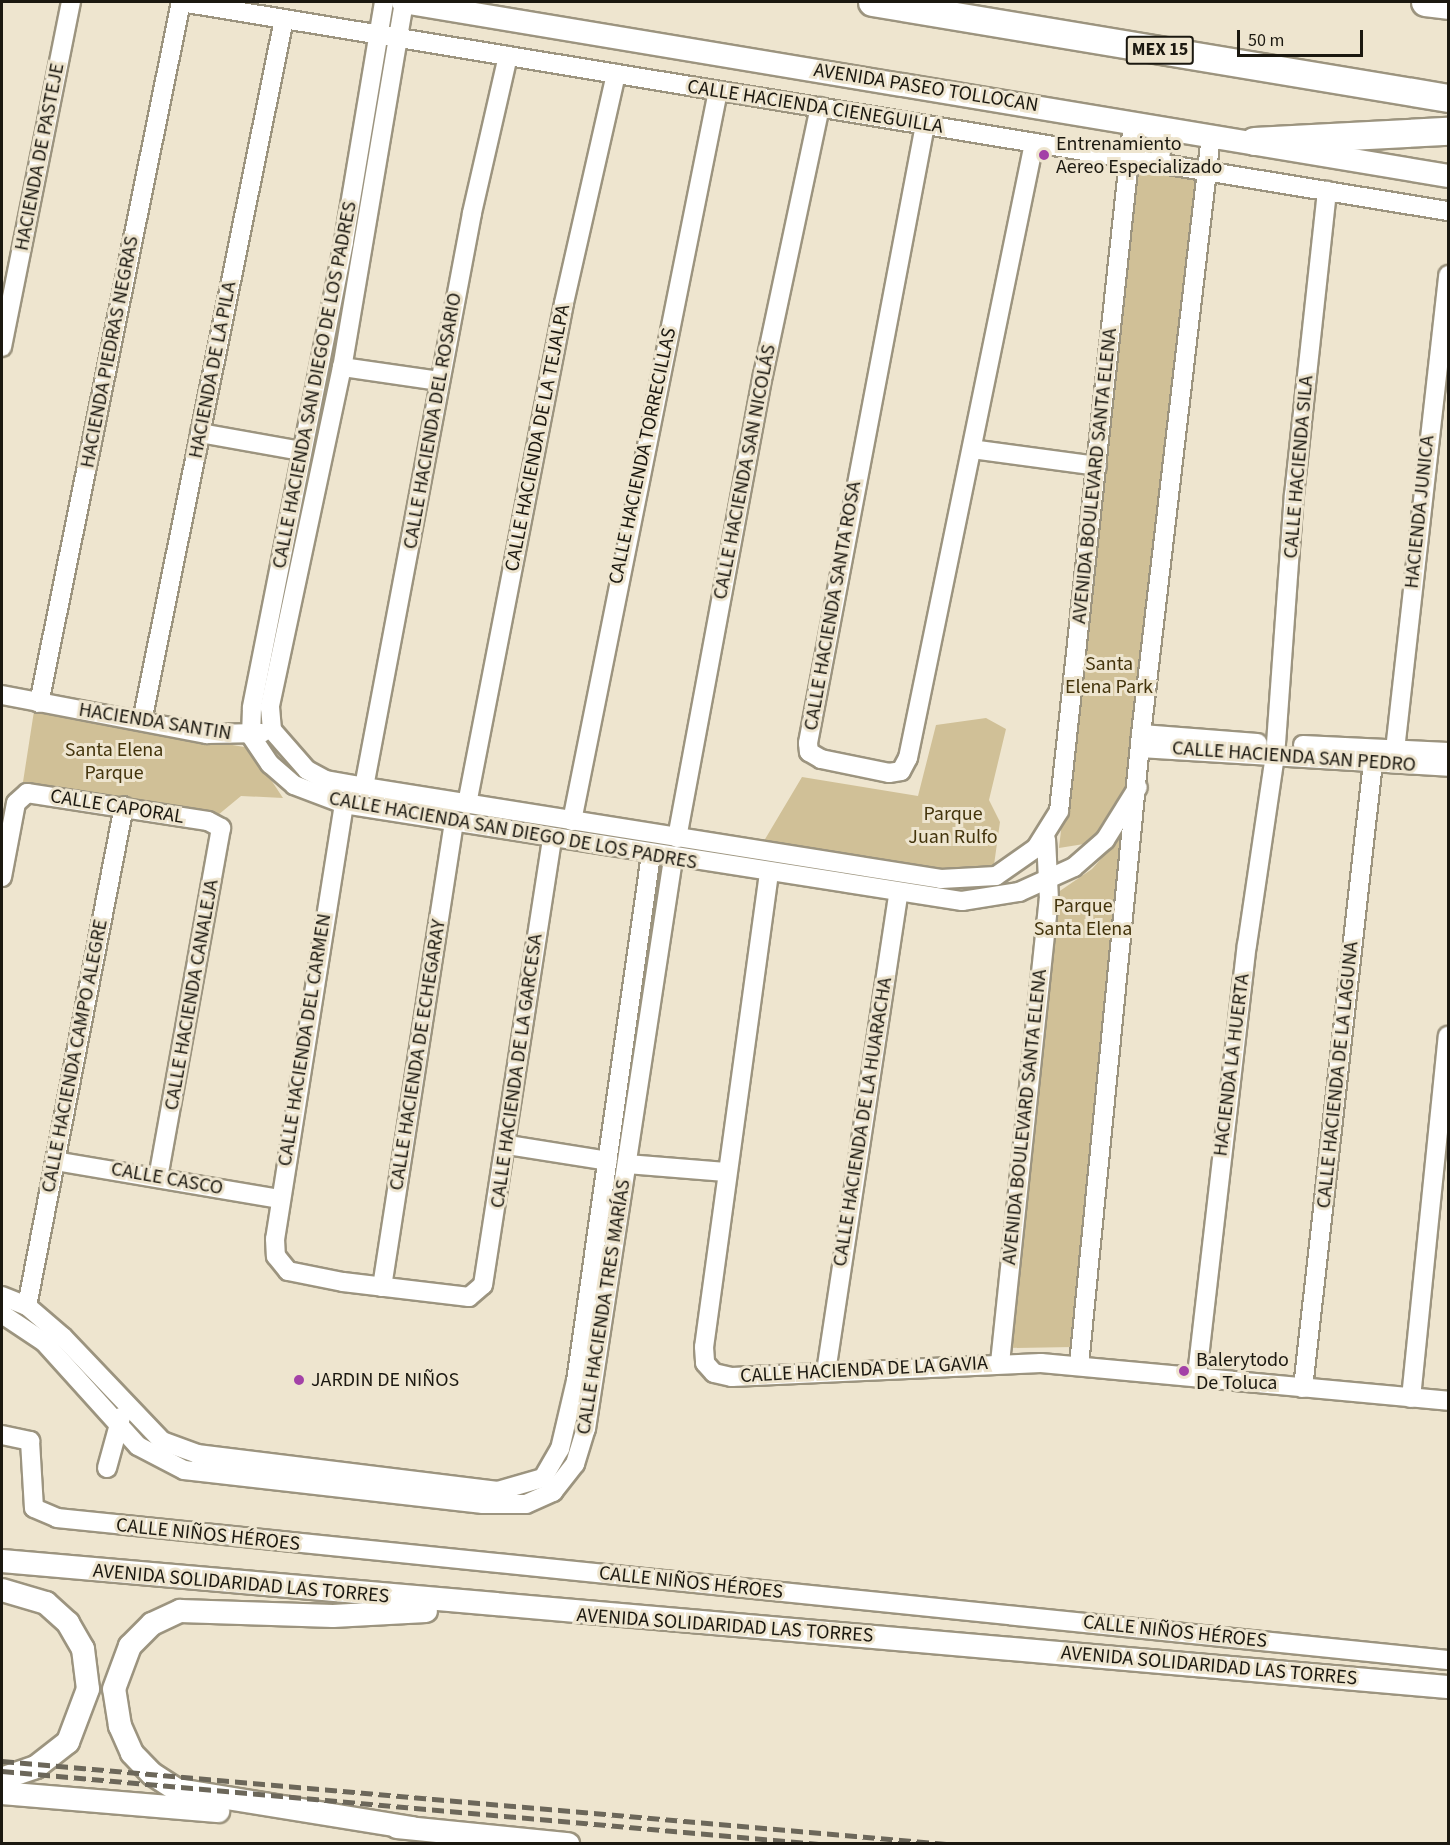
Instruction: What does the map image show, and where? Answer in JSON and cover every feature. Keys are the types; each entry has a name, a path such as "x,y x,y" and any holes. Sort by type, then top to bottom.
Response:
{"highway":[{"name":"MEX 15","path":"872,2 1449,98"},
{"path":"1425,2 1449,5"},
{"path":"1254,141 1449,130"}],"main road":[{"name":"AVENIDA PASEO TOLLOCAN","path":"403,2 1165,129 1254,141 1449,176"},
{"name":"AVENIDA SOLIDARIDAD LAS TORRES","path":"2,1562 469,1605 1449,1687"},
{"path":"2,1590 46,1603 68,1623 83,1649 88,1689 68,1742 36,1767 2,1779"},
{"path":"412,1828 225,1801 164,1783 141,1764 125,1740 115,1701 116,1673 140,1635 180,1611 343,1616 469,1605"},
{"path":"2,1793 412,1828 568,1844"}],"street":[{"name":"HACIENDA DE PASTEJE","path":"2,347 71,2"},
{"name":"CALLE HACIENDA CIENEGUILLA","path":"181,2 1449,212"},
{"name":"HACIENDA PIEDRAS NEGRAS","path":"39,703 181,2"},
{"name":"CALLE HACIENDA SAN DIEGO DE LOS PADRES","path":"384,2 344,242 284,536 251,736 294,785 344,804 672,859 897,894 986,899 1050,879 1074,867 1105,840 1138,787"},
{"name":"CALLE HACIENDA SAN DIEGO DE LOS PADRES","path":"403,2 342,367 270,707 272,730 307,770 326,780 941,879 984,879 1006,872 1046,839"},
{"name":"HACIENDA DE LA PILA","path":"142,722 284,19"},
{"name":"CALLE HACIENDA DEL ROSARIO","path":"364,787 439,381 508,56"},
{"name":"CALLE HACIENDA DE LA TEJALPA","path":"467,804 564,303 616,74"},
{"name":"CALLE HACIENDA TORRECILLAS","path":"573,821 718,91"},
{"name":"CALLE HACIENDA SAN NICOLÁS","path":"677,838 763,375 820,107"},
{"name":"AVENIDA BOULEVARD SANTA ELENA","path":"1000,1363 1050,879 1046,839 1059,811 1133,123"},
{"name":"CALLE HACIENDA SANTA ROSA","path":"925,125 838,573 808,743 814,756 889,773 904,767 1034,143"},
{"path":"1159,164 1165,129"},
{"path":"1079,1365 1141,741 1211,136"},
{"name":"CALLE HACIENDA SILA","path":"1276,750 1294,495 1327,192"},
{"path":"344,242 363,245"},
{"name":"HACIENDA JUNICA","path":"1395,750 1449,275"},
{"path":"342,367 439,381"},
{"path":"200,433 301,451"},
{"path":"972,449 1097,465"},
{"path":"284,536 305,537"},
{"name":"HACIENDA SANTIN","path":"2,695 142,722 251,736 272,730"},
{"name":"CALLE HACIENDA SAN PEDRO","path":"1141,741 1326,753 1395,750 1449,752"},
{"name":"HACIENDA LA HUERTA","path":"1197,1375 1247,945 1276,750"},
{"name":"CALLE HACIENDA SAN PEDRO","path":"1326,753 1373,762 1449,766"},
{"name":"CALLE HACIENDA DE LA LAGUNA","path":"1303,1388 1373,762"},
{"name":"CALLE CAPORAL","path":"2,877 16,803 27,793 124,806 208,821"},
{"name":"CALLE HACIENDA DEL CARMEN","path":"344,804 279,1199 276,1256 288,1271 382,1287"},
{"name":"CALLE HACIENDA CAMPO ALEGRE","path":"27,1306 124,806"},
{"path":"500,829 502,810"},
{"name":"CALLE HACIENDA CANALEJA","path":"158,1177 222,832 208,821"},
{"name":"CALLE HACIENDA DE ECHEGARAY","path":"382,1287 454,823"},
{"name":"CALLE HACIENDA DE LA GARCESA","path":"382,1287 469,1297 487,1273 508,1146 552,839"},
{"name":"CALLE HACIENDA TRES MARÍAS","path":"606,1236 608,1161 651,855"},
{"name":"CALLE HACIENDA TRES MARÍAS","path":"548,1485 567,1427 606,1236 627,1164 672,859"},
{"path":"822,882 824,860"},
{"name":"CALLE HACIENDA DE LA GAVIA","path":"769,873 726,1172 705,1363 714,1373 732,1377 1000,1363 1079,1365 1449,1401"},
{"name":"CALLE HACIENDA DE LA HUARACHA","path":"826,1372 897,894"},
{"path":"1411,1398 1449,1036"},
{"path":"621,1062 642,1063"},
{"path":"508,1146 608,1161"},
{"name":"CALLE CASCO","path":"54,1161 279,1199"},
{"path":"627,1164 726,1172"},
{"path":"2,1296 27,1306 63,1336 127,1408 162,1441 222,1459 498,1491 548,1485"},
{"path":"2,1314 44,1342 116,1424 152,1456 219,1478 483,1504 526,1504 548,1485"},
{"path":"107,1468 116,1424 127,1408"},
{"name":"CALLE NIÑOS HÉROES","path":"2,1436 30,1441 34,1508 57,1518 1449,1660"}],"green space":[{"name":"Santa Elena Park","path":"1137,169 1199,177 1129,777 1118,810 1104,830 1084,844 1059,848"},
{"name":"Santa Elena Parque","path":"34,711 250,748 283,798 241,796 218,815 23,782"},
{"name":"Parque Juan Rulfo","path":"986,718 1006,729 989,800 1000,822 994,865 961,871 761,846 802,777 918,796 936,725"},
{"name":"Parque Santa Elena","path":"1130,826 1103,1018 1073,1347 1008,1348 1051,897 1092,869"}],"railway":[{"path":"2,1761 946,1844"},
{"path":"2,1771 819,1844"}],"place":[{"name":"Entrenamiento Aereo Especializado","path":"1044,155"},
{"name":"Balerytodo De Toluca","path":"1184,1371"},
{"name":"JARDIN DE NIÑOS","path":"299,1380"}]}
